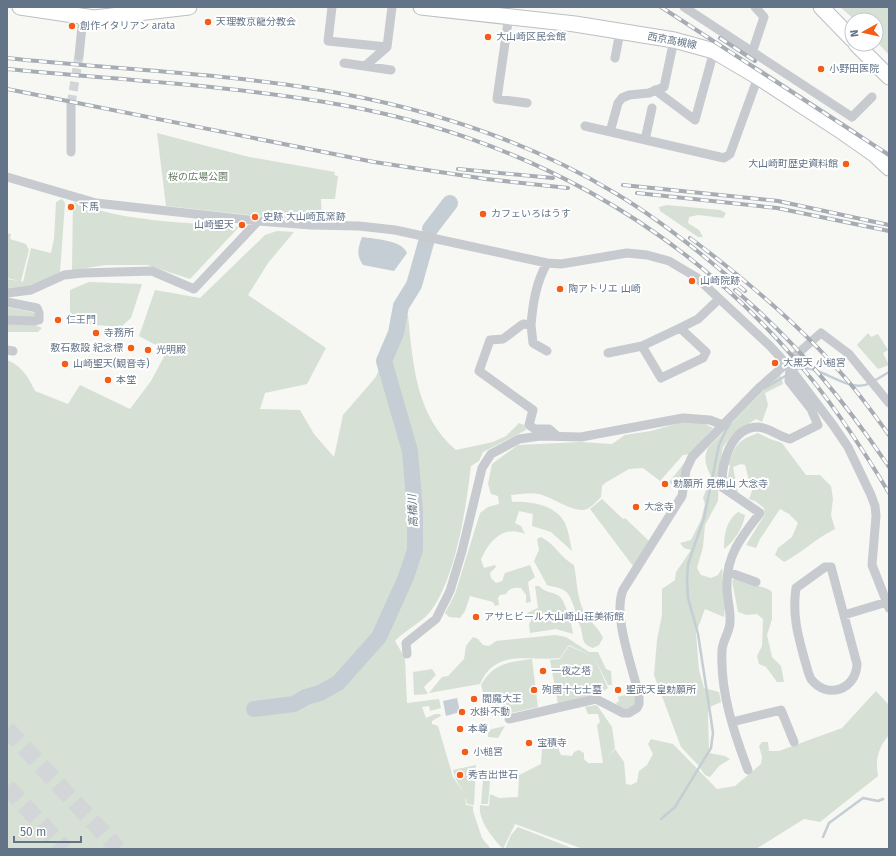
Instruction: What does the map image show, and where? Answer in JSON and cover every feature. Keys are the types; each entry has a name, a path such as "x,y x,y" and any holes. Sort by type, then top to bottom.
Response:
{"main road":[{"path":"20,7 103,17 147,9 189,7"},
{"name":"西京高槻線","path":"421,7 509,16 674,40 714,51 758,76 826,121 874,154 889,168"},
{"path":"821,7 844,31"},
{"path":"864,52 889,78"}],"street":[{"path":"332,7 328,41 387,47"},
{"path":"365,66 387,47 392,7"},
{"path":"684,7 753,50 852,117 872,97"},
{"path":"753,50 764,17 756,7"},
{"path":"77,13 79,56"},
{"path":"509,16 497,99 527,103"},
{"path":"615,58 620,32"},
{"path":"610,132 618,103 622,98 655,90 664,86 674,40"},
{"path":"655,90 695,120 714,51"},
{"path":"344,63 391,70"},
{"path":"586,126 724,158 730,154 758,76"},
{"path":"71,104 71,152"},
{"path":"826,121 835,105"},
{"path":"645,140 652,108"},
{"path":"7,177 96,203 258,222 312,226 360,226 395,230 547,263 561,264 627,252 658,257 670,261 690,273 749,325 789,366 848,447 875,506 876,516 872,565 888,605 844,615"},
{"path":"7,292 31,290 64,275 152,271 194,289 258,222"},
{"path":"547,263 537,285 531,325 533,343 547,351"},
{"path":"608,353 642,346 680,328 698,319 719,299"},
{"path":"7,302 36,308 39,313 39,320 35,321 7,320"},
{"path":"531,325 523,324 503,339 490,340 479,371 533,410 529,425 535,430 549,429 557,436"},
{"path":"642,346 660,378 703,358 706,352 680,328"},
{"path":"509,719 596,699 623,713 633,711 639,704 639,697 626,657 622,625 621,596 682,496 684,479 692,457 760,387 789,366 821,333 849,354 889,403"},
{"path":"748,770 732,722 725,691 721,650 730,624 727,584 731,556 739,541 760,513 722,487 724,465 734,440 741,433 758,427 790,439 818,425 811,409 789,381 789,366"},
{"path":"407,654 406,643 436,619 450,591 462,552 478,483 486,460 491,454 519,439 540,436 581,437 684,418 710,420 723,425"},
{"path":"825,567 831,567 844,615 857,664 857,674 852,682 845,687 836,690 827,690 817,685 810,678 796,628 796,588 825,567"},
{"path":"728,572 756,582"},
{"path":"732,722 781,710 794,742"}],"green space":[{"path":"840,7 889,7 889,55 884,50 884,12 846,12"},
{"name":"桜の広場公園","path":"157,133 249,157 335,172 334,175 338,176 335,199 321,199 322,221 294,220 166,206"},
{"path":"62,199 65,203 60,272 30,287 7,288 7,279 20,281 7,278 7,233 11,234 10,239 26,244 29,250 21,281 23,282 31,248 51,253 54,239 56,202"},
{"path":"73,202 113,214 155,220 239,227 190,279 147,265 106,265 72,270"},
{"path":"667,205 720,210 726,213 723,218 698,215 689,217 688,223 699,230 703,237 698,237 660,211 659,207"},
{"path":"277,231 294,232 268,263 248,295 326,348 307,384 265,393 260,409 300,410 314,434 334,457 343,415 375,378 397,335 401,322 408,315 415,371 425,406 432,422 456,450 493,442 506,436 519,423 524,425 526,430 483,452 479,461 471,466 463,522 447,581 430,612 395,641 405,658 407,703 439,699 441,708 430,711 429,706 422,707 426,718 435,714 440,714 441,716 432,721 432,724 438,726 453,777 465,795 466,805 473,806 473,811 482,838 491,849 7,849 7,360 12,362 24,372 35,391 68,404 80,385 130,409 151,381 167,351 139,336 155,290 200,298 265,235"},
{"path":"89,282 142,284 131,318 121,327 72,323 70,310 70,290"},
{"path":"7,307 36,313 36,318 7,316"},
{"path":"7,324 35,325 42,328 38,332 7,332"},
{"path":"868,333 871,337 878,334 888,350 883,353 889,365 878,369 857,345"},
{"path":"780,373 783,384 765,393 768,405 762,422 756,419 733,434 723,447 719,470 718,501 705,525 703,547 697,568 701,575 711,578 718,575 722,568 725,607 724,617 705,609 696,633 699,670 704,688 719,692 721,702 710,707 708,712 709,753 725,756 730,759 719,766 710,777 705,775 681,747 654,675 657,640 662,615 662,589 675,580 676,572 691,550 684,548 680,543 691,540 701,520 705,504 703,498 711,476 706,462 706,452 708,448"},
{"path":"686,421 705,424 713,428 691,454 683,455 660,481 643,468 629,469 605,483 602,486 601,497 591,507 582,510 570,507 539,494 529,493 511,495 512,502 527,502 542,505 549,508 561,517 566,526 572,551 551,532 532,526 533,514 519,511 515,523 521,526 525,534 510,531 498,536 492,541 481,560 484,568 495,565 496,567 490,573 491,578 496,583 502,581 505,573 530,565 535,577 528,582 531,602 526,603 526,595 521,588 514,588 510,589 506,594 500,595 498,598 499,605 495,606 493,602 470,596 465,611 460,618 449,617 445,613 455,594 480,513 488,507 499,504 498,496 491,494 488,484 492,464 518,445 581,442 612,444 625,435 651,431"},
{"path":"758,433 782,443 806,475 820,475 831,486 833,499 831,515 835,529 784,562 775,555 778,548 792,537 798,523 789,514 780,509 760,539 756,548 746,545 765,514 764,508 755,501 749,499 752,491 745,465 741,464 733,467 738,493 726,486 730,466 728,464 736,447 746,438"},
{"path":"686,461 679,491 669,482"},
{"path":"602,499 649,541 633,566 590,509"},
{"path":"738,512 745,515 742,525 735,539 724,549 726,528 731,519"},
{"path":"541,537 550,543 565,559 574,565 582,607 586,616 603,638 599,645 593,648 584,642 576,612 568,593 559,588 547,585 534,561 539,550 537,539"},
{"path":"735,578 765,588 772,592 772,619 767,635 772,657 781,666 784,682 777,682 766,667 759,664 757,656 762,646 763,619 757,614 747,615 738,612 732,581"},
{"path":"535,586 539,586 561,598 564,602 572,626 573,634 556,629 530,633 529,624 533,617 527,613 538,608"},
{"path":"555,635 566,637 589,652 598,652 606,669 611,671 612,685 608,685 594,657 569,645 560,658 525,658 504,661 495,665 487,672 480,684 429,693 442,677 448,676 464,659 466,646 473,637 478,639 483,645 489,646 496,641"},
{"path":"569,646 594,657 608,688 597,695 558,704 550,660 560,659"},
{"path":"532,659 538,707 494,717 487,707 481,685 496,668 516,661"},
{"path":"432,669 436,675 424,687 428,694 414,695 413,672"},
{"path":"876,691 889,705 889,735 878,754 878,776 820,822 804,819 756,849 583,849 515,824 503,849 487,829 481,817 480,805 489,806 490,794 499,798 518,797 519,775 541,764 542,749 546,746 557,746 561,755 572,756 574,752 579,750 584,753 584,759 588,763 603,763 597,725 600,722 598,714 588,714 585,707 597,705 612,727 615,748 607,758 615,749 624,762 626,784 631,785 637,782 639,771 647,765 653,754 648,744 651,739 673,744 717,789 735,786 761,764 762,757 759,746 762,742 768,742 769,751 779,751 842,728"},
{"path":"634,692 635,703 631,708 622,708 617,705 616,703 619,701 618,697"},
{"path":"505,726 498,738 488,737 488,732 492,729"},
{"path":"476,765 474,805 467,804 453,770"},
{"path":"484,769 491,770 488,804 481,804"},
{"path":"518,827 574,849 505,849 511,835"}],"shaded area":[{"path":"362,237 400,245 407,253 394,271 363,265 359,258 358,251"},
{"path":"113,343 124,348 122,353 110,349"},
{"path":"457,698 460,712 446,716 443,701"}],"waterway":[{"name":"高橋川","path":"430,229 450,203"},
{"name":"高橋川","path":"254,709 294,704 306,697 320,693 338,683 379,637 406,577 415,550 415,511 410,451 384,361 396,333 401,306 414,285 427,239"},
{"path":"795,370 803,368 812,369 852,385 861,386 870,383"},
{"path":"874,381 889,372"},
{"path":"765,388 787,375"},
{"path":"661,819 675,807 711,748 713,733 698,634 688,598 687,580 688,564 704,518 719,445 731,422"},
{"path":"823,837 829,823 863,798 878,801 883,799"}],"tunnel":[{"path":"71,104 79,56"},
{"path":"7,729 118,849"},
{"path":"7,787 65,849"}],"railway":[{"path":"661,7 889,155"},
{"path":"720,38 755,61"},
{"path":"7,58 260,81 379,101 449,120 518,145 584,175 650,215 683,239 745,291"},
{"path":"7,69 259,92 342,105 407,119 470,139 531,163 590,192 646,226 698,265 748,309 794,358 820,390 856,440 889,493"},
{"path":"7,89 374,162 486,179 568,188"},
{"path":"458,169 553,178"},
{"path":"623,185 778,201 889,225"},
{"path":"637,193 777,208 889,231"},
{"path":"690,238 732,270 773,305 812,342 848,381 889,435"},
{"path":"735,290 779,330 799,351 854,418 889,467"}],"place":[{"name":"天理教京龍分教会","path":"208,22"},
{"name":"創作イタリアン arata","path":"72,26"},
{"name":"大山崎区民会館","path":"488,37"},
{"name":"小野田医院","path":"821,69"},
{"name":"大山崎町歴史資料館","path":"846,164"},
{"name":"下馬","path":"71,207"},
{"name":"カフェいろはうす","path":"483,214"},
{"name":"史跡 大山崎瓦窯跡","path":"255,217"},
{"name":"山崎聖天","path":"242,225"},
{"name":"山崎院跡","path":"692,281"},
{"name":"陶アトリエ 山崎","path":"560,289"},
{"name":"仁王門","path":"58,320"},
{"name":"寺務所","path":"96,333"},
{"name":"敷石敷設 紀念標","path":"131,348"},
{"name":"光明殿","path":"148,350"},
{"name":"大黒天 小槌宮","path":"775,363"},
{"name":"山崎聖天(観音寺)","path":"65,364"},
{"name":"本堂","path":"108,380"},
{"name":"勅願所 見佛山 大念寺","path":"665,484"},
{"name":"大念寺","path":"636,507"},
{"name":"アサヒビール大山崎山荘美術館","path":"476,617"},
{"name":"一夜之塔","path":"543,671"},
{"name":"殉國十七士墓","path":"534,690"},
{"name":"聖武天皇勅願所","path":"618,690"},
{"name":"閻魔大王","path":"474,699"},
{"name":"水掛不動","path":"462,712"},
{"name":"本尊","path":"460,729"},
{"name":"宝積寺","path":"529,743"},
{"name":"小槌宮","path":"465,752"},
{"name":"秀吉出世石","path":"460,775"}]}
